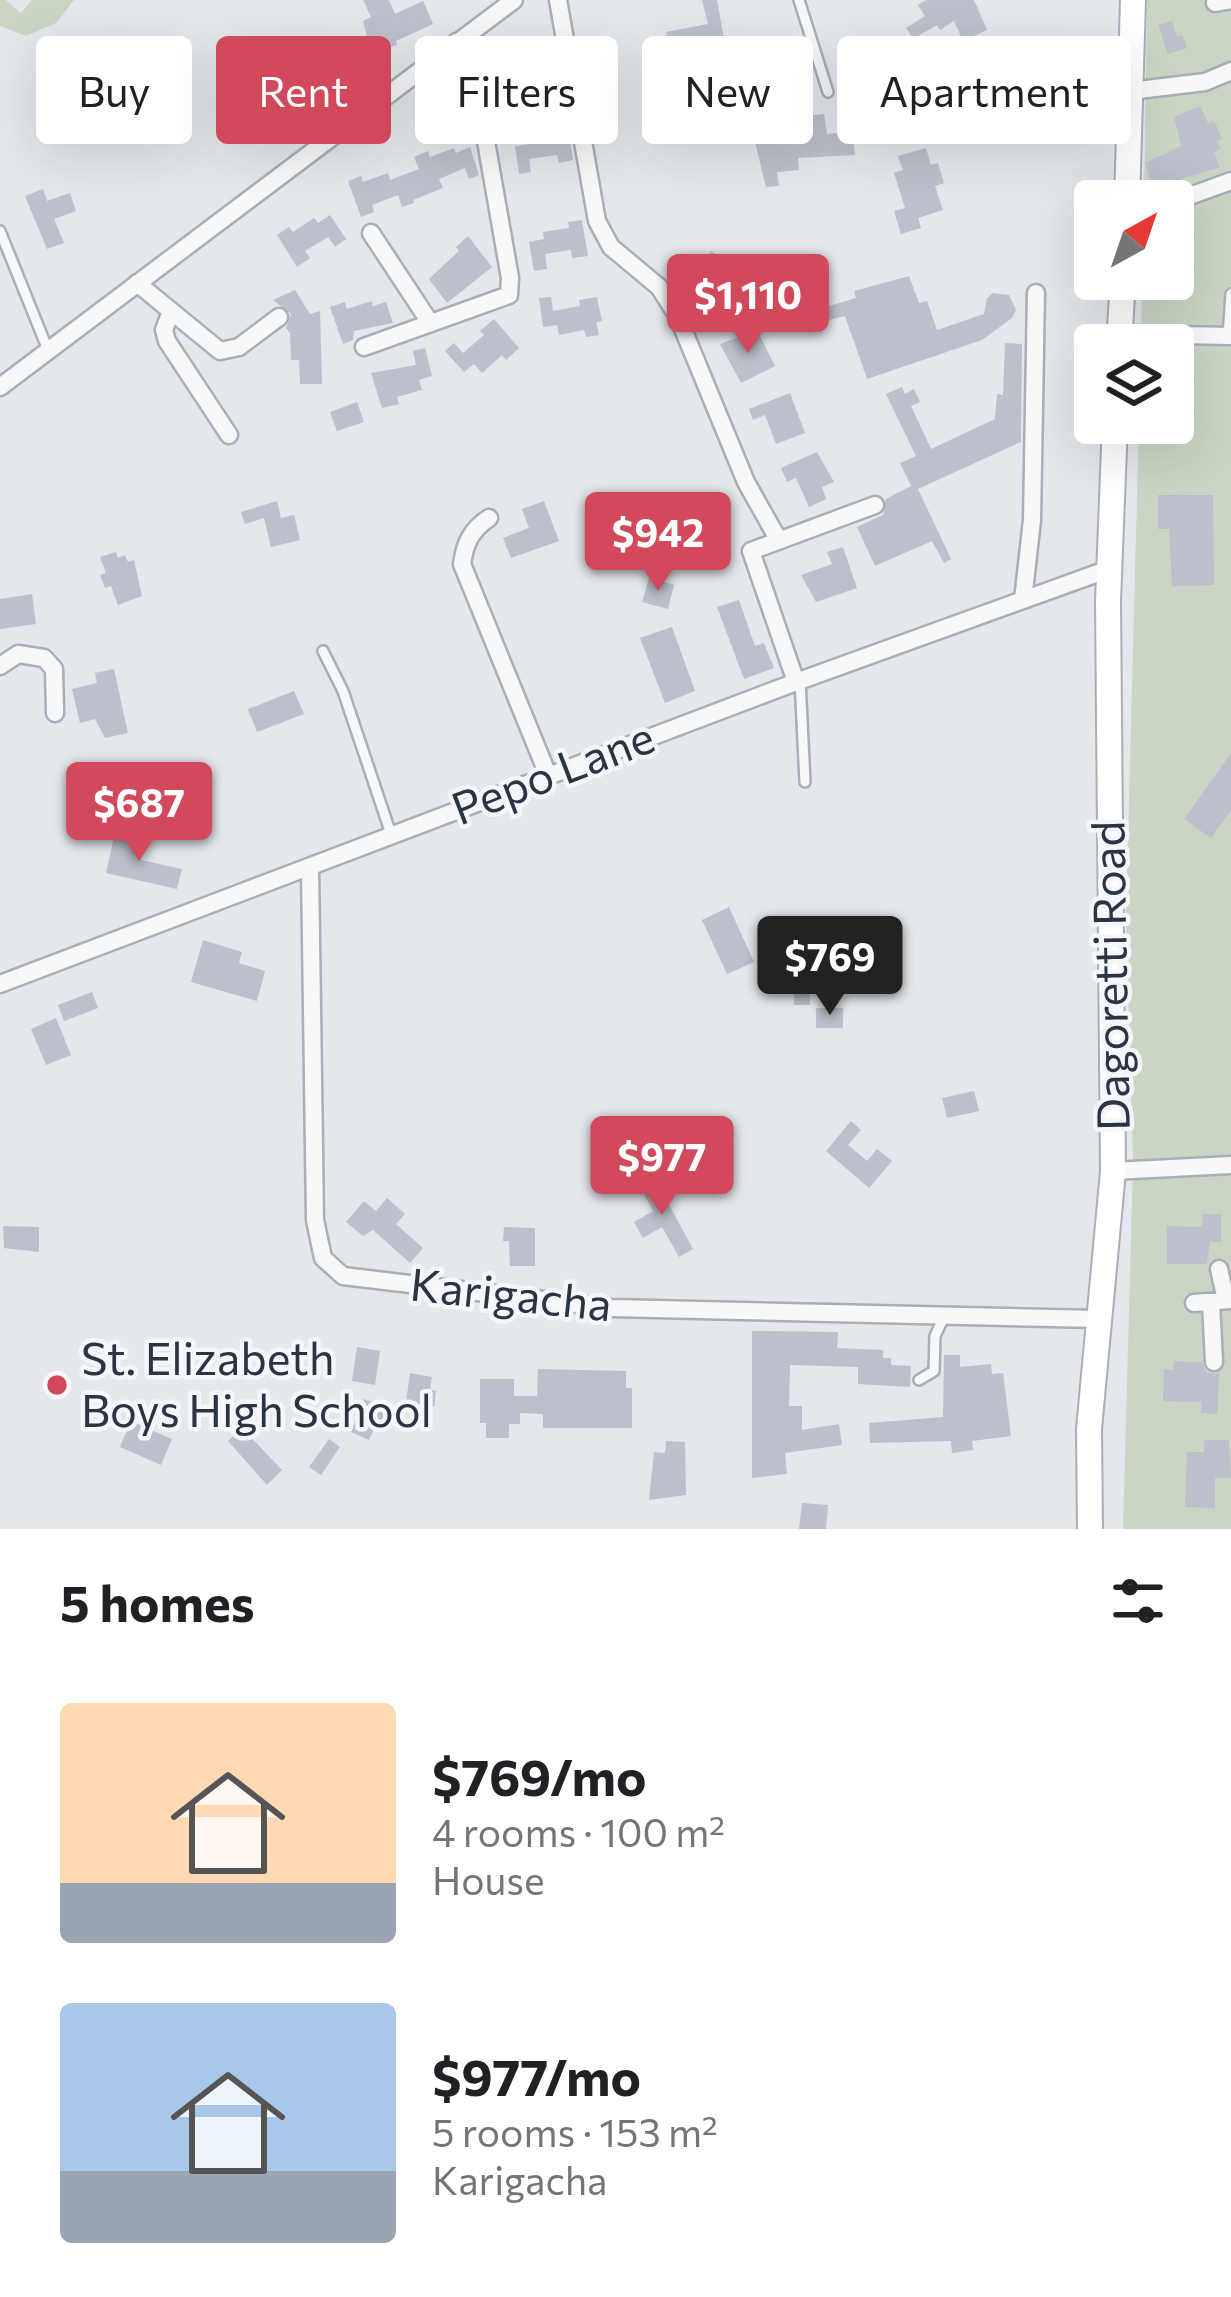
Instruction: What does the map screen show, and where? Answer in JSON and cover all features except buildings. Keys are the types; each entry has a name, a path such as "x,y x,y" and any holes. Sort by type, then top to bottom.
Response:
{"main road":[{"path":"1131,61 1133,0"},
{"path":"1128,180 1129,144"},
{"name":"Dagoretti Road","path":"1090,1529 1089,1429 1113,1171 1109,569 1114,444"}],"street":[{"path":"464,36 514,0"},
{"path":"558,0 597,221 610,247 659,287 678,317 746,482 778,539"},
{"path":"1131,91 1204,82 1231,70"},
{"path":"0,387 415,73"},
{"path":"364,347 509,295 486,144"},
{"path":"1194,194 1231,181"},
{"path":"371,233 430,321"},
{"path":"137,283 212,346 229,352 279,317"},
{"path":"1023,600 1032,520 1036,293"},
{"path":"171,311 164,330 167,341 230,435"},
{"path":"1194,337 1229,336"},
{"path":"798,681 751,557 753,548 875,505"},
{"path":"489,518 465,543 462,564 548,775"},
{"name":"Pepo Lane","path":"0,983 798,681 1109,569"},
{"path":"0,666 18,654 44,658 54,669 55,712"},
{"name":"Karigacha","path":"310,867 315,1220 323,1258 343,1276 611,1308 1098,1318"},
{"path":"1113,1171 1231,1165"},
{"path":"1214,1362 1219,1269"}],"lane":[{"path":"799,0 828,92"},
{"path":"0,231 48,350"},
{"path":"1229,336 1231,294"},
{"path":"322,651 343,691 392,834"},
{"path":"798,681 805,782"},
{"path":"919,1380 934,1371 935,1336 945,1315"}],"green space":[{"path":"0,0 21,13 32,0 74,0 56,23 26,36 0,26"},
{"path":"1147,0 1231,0 1231,1529 1123,1529 1133,1164 1126,912 1138,444 1194,444 1194,324 1141,324 1142,300 1194,300 1194,180 1144,180"}],"place":[{"name":"St. Elizabeth Boys High School","path":"57,1385"}]}
